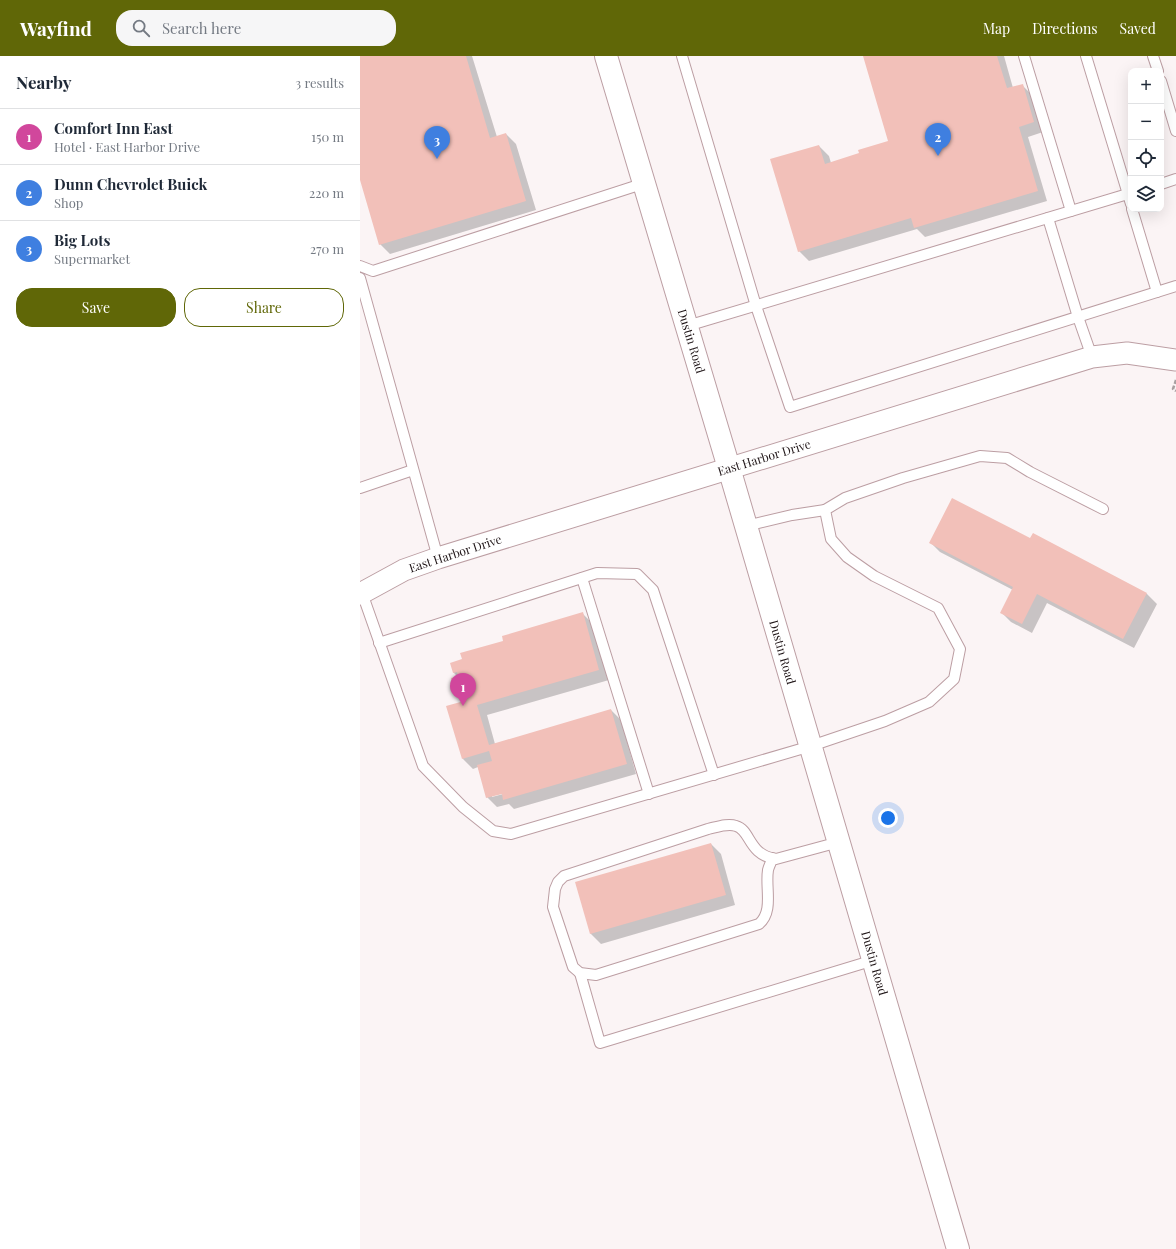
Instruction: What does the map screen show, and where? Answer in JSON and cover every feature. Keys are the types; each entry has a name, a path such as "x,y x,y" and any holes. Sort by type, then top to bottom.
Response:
{"street":[{"name":"Dustin Road","path":"606,56 730,468 958,1249"},
{"name":"East Harbor Drive","path":"361,594 404,570 438,558 1092,357 1126,353 1176,360"}],"lane":[{"path":"682,56 756,306 790,406 1176,286"},
{"path":"1024,56 1071,211"},
{"path":"1086,56 1128,190"},
{"path":"1153,56 1157,68"},
{"path":"1164,91 1176,132"},
{"path":"1164,183 1176,179"},
{"path":"360,266 373,272 644,183"},
{"path":"687,326 1128,193"},
{"path":"1133,212 1158,292"},
{"path":"1048,218 1092,357"},
{"path":"360,278 438,558"},
{"path":"746,526 792,515 825,510 845,498 903,478 980,456 1007,458 1030,472 1103,509"},
{"path":"360,488 413,470"},
{"path":"361,594 423,766 463,807 493,831 511,834 811,746 885,721 929,702 954,679 960,649 938,608 874,576 847,557 831,539 825,510"},
{"path":"379,643 597,573 637,574 653,590 714,774"},
{"path":"582,578 649,794"},
{"path":"839,842 772,858 765,856 755,849 742,830 737,826 728,825 708,829 564,876 554,889 553,907 573,967 580,973 600,1043 874,960"},
{"path":"580,973 596,975 759,924 767,912 768,870 772,858"}],"path":[{"path":"1176,380 1173,389 1176,391"}],"building":[{"path":"360,56 466,56 490,138 506,133 526,201 379,245 360,180"},
{"path":"863,56 997,56 1007,88 1023,84 1034,122 1019,127 1038,191 914,228 911,218 798,252 770,159 819,145 825,164 859,153 858,150 888,141"},
{"path":"952,498 1030,538 1033,533 1147,593 1123,639 1037,594 1022,624 1000,613 1013,587 929,543"},
{"path":"583,612 599,670 477,705 489,745 611,709 627,764 503,800 502,794 486,798 477,765 492,761 489,751 462,759 446,706 464,701 462,695 456,696 451,678 458,676 457,672 453,673 450,663 462,659 460,653 503,641 502,636"},
{"path":"711,843 726,895 590,934 575,882"}],"place":[{"name":"Dunn Chevrolet Buick","path":"938,156"},
{"name":"Big Lots","path":"437,159"},
{"name":"Comfort Inn East","path":"463,706"}]}
